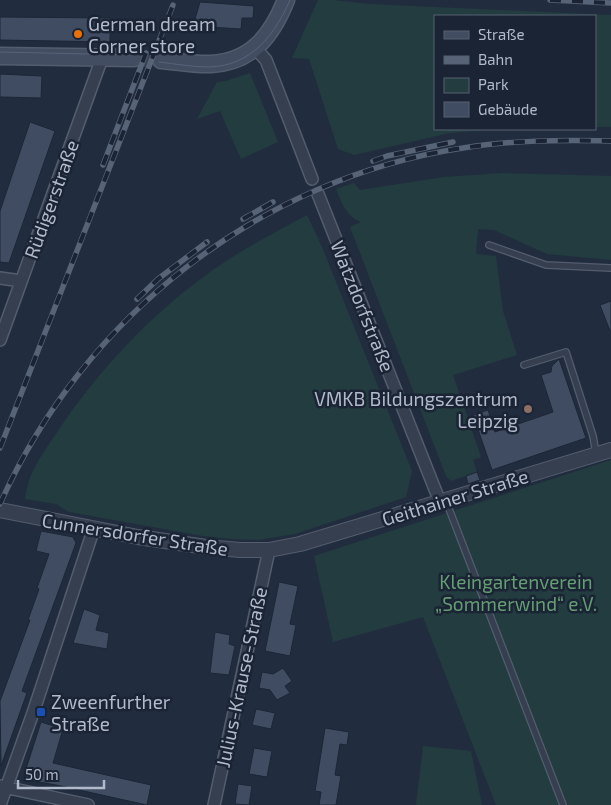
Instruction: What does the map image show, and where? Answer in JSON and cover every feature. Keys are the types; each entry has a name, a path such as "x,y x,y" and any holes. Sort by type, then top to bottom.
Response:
{"main road":[{"path":"161,60 201,64 218,63 237,58 255,48 273,28 286,0"},
{"path":"0,56 134,58"}],"street":[{"path":"255,48 266,60 312,179"},
{"name":"Rüdigerstraße","path":"0,340 102,58"},
{"name":"Watzdorfstraße","path":"318,194 443,501"},
{"path":"0,278 21,281"},
{"name":"Geithainer Straße","path":"300,544 611,450"},
{"name":"Cunnersdorfer Straße","path":"0,510 206,548 269,550 300,544"},
{"path":"0,805 3,787 34,710 94,528"},
{"name":"Julius-Krause-Straße","path":"214,805 269,550"},
{"path":"3,787 88,805"}],"lane":[{"path":"488,245 546,265 611,268"},
{"path":"524,365 566,352 593,436 596,454"},
{"path":"443,501 563,805"}],"green space":[{"path":"318,0 611,15 611,127 596,127 596,15 434,15 434,130 486,130 450,133 354,155 338,149 309,59 292,58"},
{"path":"250,73 278,142 241,159 220,111 197,119 217,82"},
{"path":"502,173 611,176 611,260 547,254 494,230 478,229 476,254 496,256 503,311 517,355 453,375 481,457 473,460 477,472 451,481 446,476 350,227 361,222 348,213 336,189 354,183 360,190 444,177"},
{"path":"307,215 322,247 412,471 406,497 295,534 258,540 203,536 69,512 56,504 25,499 32,474 40,458 64,422 95,381 129,343 166,307 206,275 242,251"},
{"name":"Kleingartenverein „Sommerwind“ e.V.","path":"611,460 611,805 496,805 423,617 333,642 314,556"},
{"path":"423,746 471,751 482,805 416,805"}],"building":[{"path":"200,2 254,6 253,18 242,18 241,29 193,26"},
{"path":"0,17 110,18 110,42 0,40"},
{"path":"0,74 42,76 41,98 0,97"},
{"path":"30,122 55,131 9,263 0,262 0,211"},
{"path":"611,301 611,331 610,331 600,305"},
{"path":"559,359 586,438 492,470 473,415 488,410 495,432 553,412 541,375 551,372 552,366"},
{"path":"477,472 480,480 468,484 466,476"},
{"path":"41,531 73,537 76,543 22,691 27,693 1,766 0,701 30,620 28,620 39,589 37,588 49,554 36,551"},
{"path":"279,582 298,586 290,624 296,625 290,656 265,651"},
{"path":"84,609 100,615 96,630 109,633 107,649 73,643"},
{"path":"215,632 230,635 229,644 235,646 229,675 210,673"},
{"path":"283,668 292,681 285,686 290,693 277,700 270,690 259,688 262,672 273,674"},
{"path":"256,709 275,713 271,729 252,725"},
{"path":"41,722 63,729 53,763 151,785 147,805 28,780 24,775"},
{"path":"325,728 349,732 347,745 340,744 335,775 341,776 336,805 319,805 321,792 315,791"},
{"path":"254,748 272,751 267,777 249,774"},
{"path":"238,784 252,786 249,805 235,804"}],"tunnel":[{"path":"134,58 161,60"}],"tram line":[{"path":"159,62 209,67 237,61 249,55 269,36 290,0"},
{"path":"0,52 135,55"}],"railway":[{"path":"550,0 611,3"},
{"path":"0,448 173,5"},
{"path":"103,165 146,53"},
{"path":"0,504 35,436 79,374 129,317 186,267 249,225 317,190 388,164 463,148 500,143 611,141"},
{"path":"373,161 387,156 453,142"},
{"path":"243,219 273,202"},
{"path":"137,299 158,279 207,242"}],"place":[{"name":"German dream Corner store","path":"78,34"},
{"name":"VMKB Bildungszentrum Leipzig","path":"528,409"},
{"name":"Zweenfurther Straße","path":"41,712"}]}
